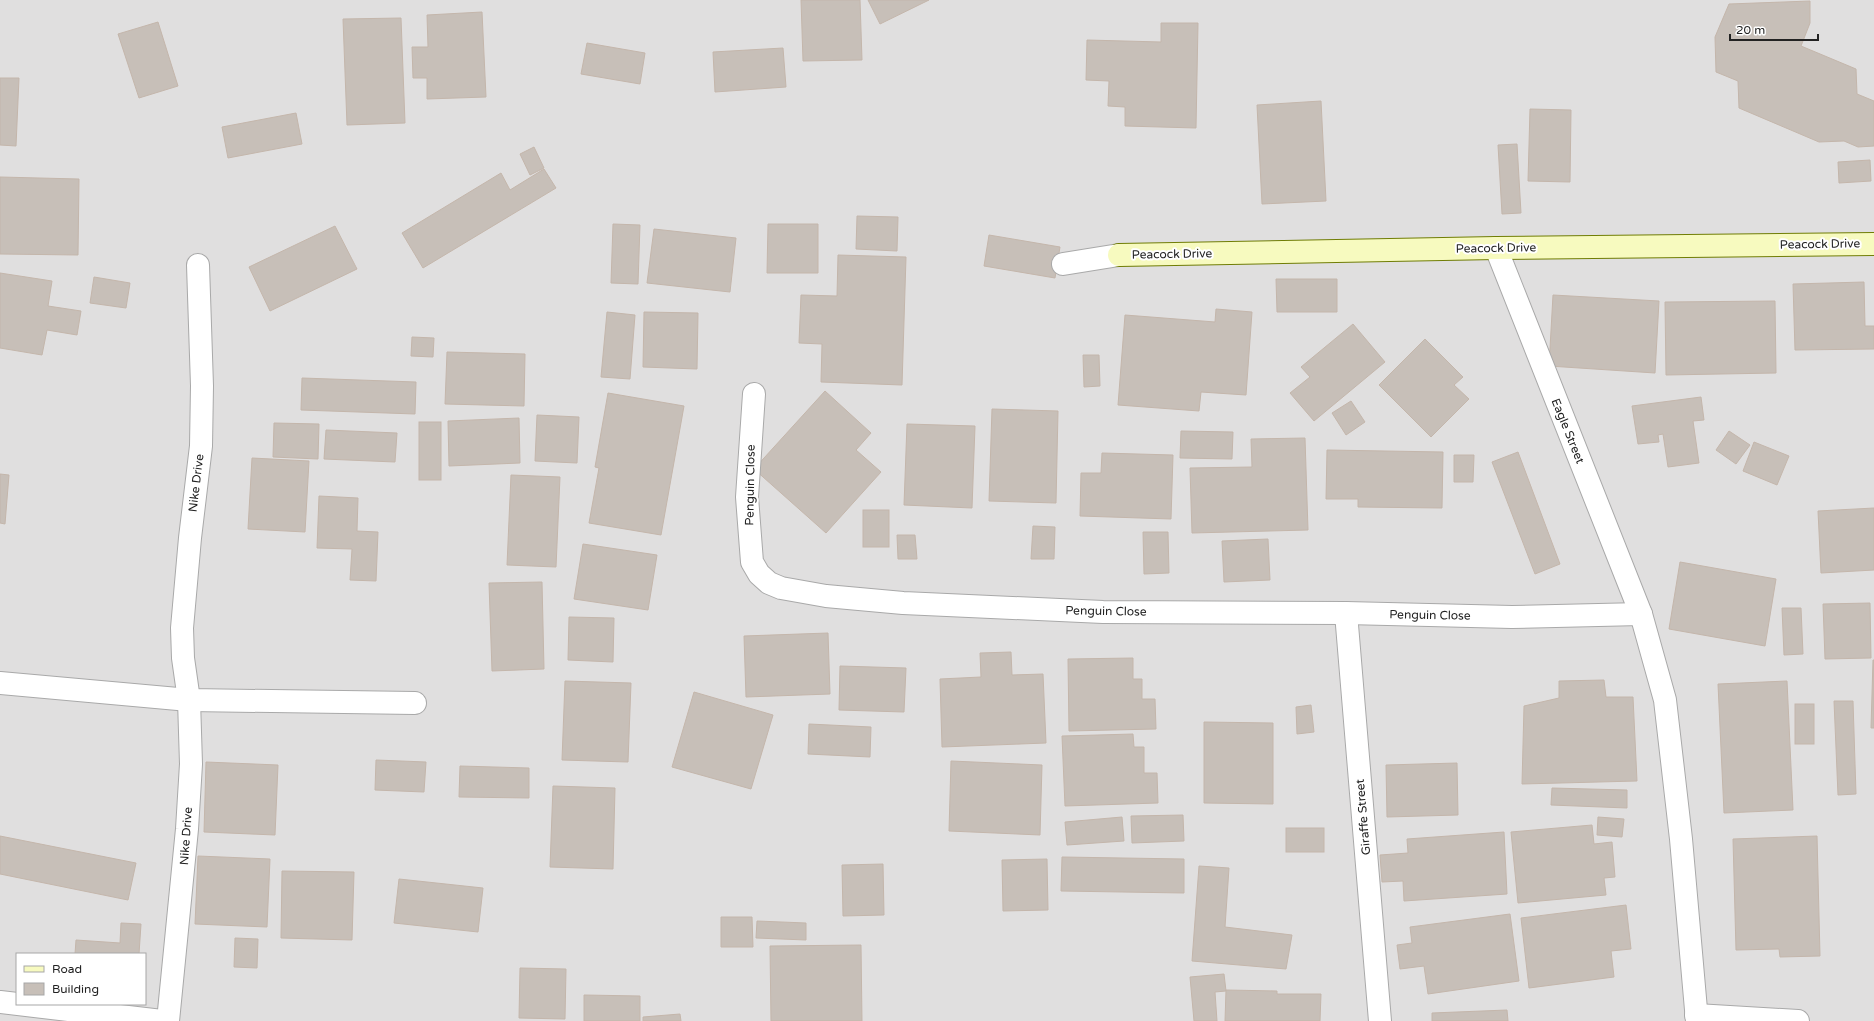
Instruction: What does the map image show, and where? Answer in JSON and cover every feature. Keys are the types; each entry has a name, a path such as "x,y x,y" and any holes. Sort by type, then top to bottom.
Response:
{"street":[{"name":"Peacock Drive","path":"1063,264 1119,255 1496,248 1874,244"},
{"name":"Eagle Street","path":"1496,248 1641,614 1665,700 1681,839 1696,1018"},
{"name":"Nike Drive","path":"168,1021 187,830 191,764 189,700 183,658 182,628 190,538 201,446 202,386 198,265"},
{"name":"Penguin Close","path":"754,394 747,497 752,562 759,574 769,583 782,588 826,596 904,602 1103,612 1346,613 1512,617 1641,614"},
{"name":"Giraffe Street","path":"1346,613 1380,1021"},
{"path":"0,683 189,700 415,703"},
{"path":"0,1002 16,1004"},
{"path":"26,1005 162,1021"},
{"path":"1696,1018 1798,1021"}],"shaded area":[{"path":"0,0 1874,0 1874,1021 0,1021"}],"building":[{"path":"801,0 860,0 862,60 803,61"},
{"path":"868,0 929,0 880,24"},
{"path":"1810,1 1810,23 1801,46 1856,69 1857,94 1874,101 1874,146 1858,147 1844,141 1819,142 1739,108 1738,81 1716,72 1715,37 1729,4"},
{"path":"482,12 486,97 427,99 427,78 413,78 412,47 428,47 427,15"},
{"path":"401,18 405,123 347,125 343,19"},
{"path":"158,22 178,86 139,98 118,34"},
{"path":"1161,23 1198,23 1196,128 1125,126 1125,107 1108,106 1109,81 1086,80 1087,40 1161,42"},
{"path":"587,43 645,53 640,84 581,74"},
{"path":"783,48 786,87 715,92 713,52"},
{"path":"0,78 19,78 16,146 0,145"},
{"path":"1321,101 1326,201 1262,204 1257,105"},
{"path":"1530,109 1571,110 1570,182 1528,181"},
{"path":"296,113 302,144 228,158 222,127"},
{"path":"1517,144 1521,213 1502,214 1498,145"},
{"path":"534,147 544,168 530,175 520,154"},
{"path":"1870,160 1871,181 1839,183 1838,162"},
{"path":"544,169 556,188 423,268 402,233 501,173 510,190"},
{"path":"0,177 79,179 78,255 0,254"},
{"path":"857,216 898,217 897,251 856,249"},
{"path":"613,224 640,225 638,284 611,283"},
{"path":"768,224 818,224 818,273 767,273"},
{"path":"335,226 357,269 270,311 249,267"},
{"path":"654,229 736,238 730,292 647,283"},
{"path":"989,235 1060,247 1055,278 984,266"},
{"path":"838,255 906,257 902,385 821,382 822,344 799,343 801,295 837,296"},
{"path":"0,273 52,281 48,306 81,311 77,335 47,330 42,355 0,348"},
{"path":"94,277 130,283 126,308 90,303"},
{"path":"1276,279 1337,279 1337,312 1277,312"},
{"path":"1864,282 1865,326 1874,326 1874,349 1795,350 1793,284"},
{"path":"1553,295 1659,301 1655,373 1549,366"},
{"path":"1775,301 1776,373 1666,375 1665,302"},
{"path":"1216,309 1252,312 1246,395 1201,392 1199,411 1118,405 1125,315 1215,322"},
{"path":"607,312 635,315 630,379 601,377"},
{"path":"644,312 698,313 697,369 643,367"},
{"path":"1353,324 1385,362 1314,421 1290,393 1310,377 1301,367"},
{"path":"412,337 434,338 433,357 411,356"},
{"path":"1425,339 1463,377 1454,385 1469,399 1431,437 1379,385"},
{"path":"447,352 525,354 524,406 445,404"},
{"path":"1083,355 1099,355 1100,386 1084,387"},
{"path":"302,378 416,382 415,414 301,410"},
{"path":"825,391 871,433 856,450 881,472 826,533 754,469"},
{"path":"608,393 684,406 661,535 589,523 599,468 595,467"},
{"path":"1701,397 1704,420 1693,421 1699,463 1668,467 1663,434 1658,435 1659,442 1638,444 1632,406"},
{"path":"1351,401 1365,422 1346,435 1332,413"},
{"path":"992,409 1058,411 1056,503 989,501"},
{"path":"537,415 579,417 577,463 535,461"},
{"path":"519,418 520,463 449,466 448,421"},
{"path":"419,422 441,422 441,480 419,480"},
{"path":"274,423 319,424 318,459 273,457"},
{"path":"907,424 975,426 972,508 904,505"},
{"path":"326,430 397,433 395,462 324,459"},
{"path":"1181,431 1233,432 1232,459 1180,458"},
{"path":"1729,431 1750,445 1736,464 1716,450"},
{"path":"1305,438 1308,530 1192,533 1190,468 1252,467 1251,439"},
{"path":"1754,442 1789,456 1777,485 1743,471"},
{"path":"1327,450 1443,452 1442,508 1358,507 1358,499 1326,499"},
{"path":"1518,452 1560,564 1535,574 1492,462"},
{"path":"1102,453 1173,455 1171,519 1080,516 1081,473 1101,473"},
{"path":"1454,455 1474,455 1473,482 1454,482"},
{"path":"252,458 309,461 305,532 248,529"},
{"path":"0,474 9,475 5,524 0,523"},
{"path":"511,475 560,477 556,567 507,565"},
{"path":"319,496 358,498 357,531 378,532 376,581 350,580 352,549 317,548"},
{"path":"1874,508 1874,570 1821,573 1818,511"},
{"path":"863,510 889,510 889,547 863,547"},
{"path":"1033,526 1055,527 1054,559 1031,559"},
{"path":"1143,532 1168,532 1169,573 1144,574"},
{"path":"897,535 915,535 917,559 898,559"},
{"path":"1268,539 1270,580 1224,582 1222,541"},
{"path":"583,544 657,555 648,610 574,599"},
{"path":"1680,562 1776,579 1765,646 1669,629"},
{"path":"542,582 544,669 492,671 489,583"},
{"path":"1870,603 1871,658 1825,659 1823,604"},
{"path":"1782,608 1801,608 1803,654 1784,655"},
{"path":"569,617 614,618 613,662 568,660"},
{"path":"828,633 830,694 746,697 744,636"},
{"path":"1011,652 1012,675 1043,674 1046,743 942,747 940,679 981,677 980,653"},
{"path":"1133,658 1133,679 1142,679 1142,699 1155,699 1156,729 1069,731 1068,659"},
{"path":"1873,660 1874,728 1871,728"},
{"path":"840,666 906,668 904,712 839,710"},
{"path":"1604,680 1606,697 1633,697 1637,781 1522,784 1524,706 1559,698 1559,681"},
{"path":"565,681 631,683 628,762 562,760"},
{"path":"1787,681 1793,810 1724,813 1718,684"},
{"path":"694,692 773,715 751,789 672,767"},
{"path":"1834,701 1853,701 1856,794 1838,795"},
{"path":"1795,704 1814,704 1814,744 1795,744"},
{"path":"1311,705 1314,732 1297,734 1296,707"},
{"path":"1204,722 1273,723 1273,804 1204,803"},
{"path":"809,724 871,727 870,757 808,754"},
{"path":"1133,734 1134,747 1144,747 1144,773 1157,773 1158,803 1065,806 1062,736"},
{"path":"376,760 426,762 424,792 375,790"},
{"path":"951,761 1042,765 1040,835 949,831"},
{"path":"206,762 278,765 275,835 204,832"},
{"path":"1457,763 1458,815 1387,817 1386,765"},
{"path":"460,766 529,768 529,798 459,797"},
{"path":"553,786 615,788 613,869 550,867"},
{"path":"1552,788 1627,790 1627,808 1551,805"},
{"path":"1183,815 1184,841 1132,843 1131,816"},
{"path":"1122,817 1124,841 1067,845 1065,822"},
{"path":"1598,817 1624,819 1622,837 1597,835"},
{"path":"1592,825 1594,844 1612,842 1615,877 1604,878 1606,895 1518,903 1511,832"},
{"path":"1286,828 1324,828 1324,852 1286,852"},
{"path":"1504,832 1507,894 1404,901 1403,881 1382,882 1380,855 1408,853 1407,839"},
{"path":"0,836 136,863 128,900 0,874"},
{"path":"1817,836 1820,956 1780,957 1779,949 1736,950 1733,839"},
{"path":"198,856 270,859 267,927 195,924"},
{"path":"1062,857 1184,859 1184,893 1061,891"},
{"path":"1047,859 1048,910 1003,911 1002,860"},
{"path":"883,864 884,915 843,916 842,865"},
{"path":"1199,866 1229,868 1225,927 1292,935 1286,969 1192,961"},
{"path":"282,871 354,872 352,940 281,938"},
{"path":"399,879 483,888 478,932 394,923"},
{"path":"1626,905 1631,949 1611,951 1614,977 1529,988 1521,918"},
{"path":"1510,914 1519,981 1428,994 1424,966 1400,969 1397,945 1412,943 1410,927"},
{"path":"721,917 752,917 753,947 721,947"},
{"path":"757,921 806,923 806,940 756,938"},
{"path":"121,923 141,924 139,953 75,953 76,940 120,943"},
{"path":"235,938 258,939 257,968 234,967"},
{"path":"861,945 862,1021 771,1021 770,946"},
{"path":"520,968 566,969 565,1019 519,1018"},
{"path":"1224,974 1226,991 1215,992 1217,1021 1194,1021 1190,977"},
{"path":"1226,990 1277,991 1277,994 1321,994 1320,1021 1225,1021"},
{"path":"584,995 640,996 640,1021 584,1021"},
{"path":"1507,1010 1508,1021 1432,1021 1432,1013"},
{"path":"680,1014 681,1021 643,1021 643,1017"}]}
